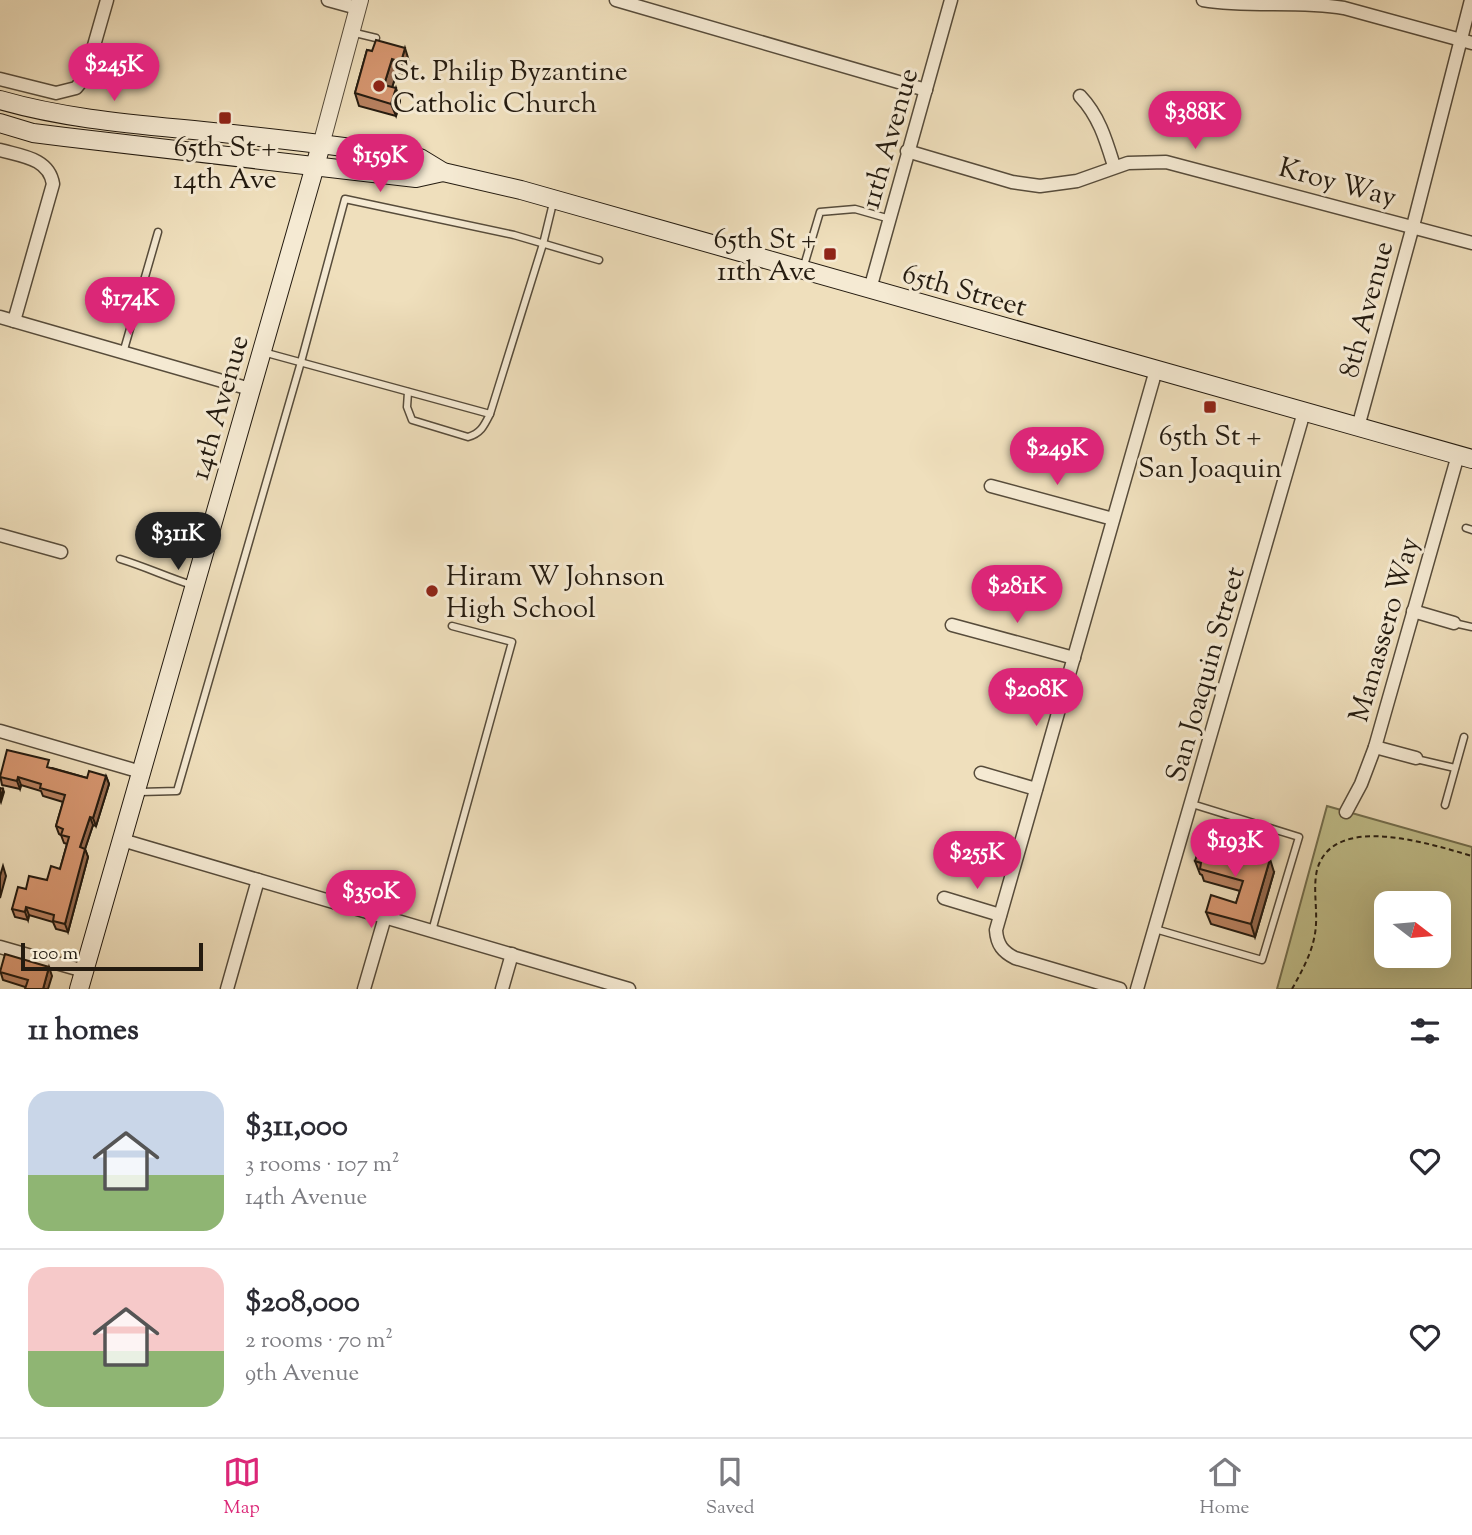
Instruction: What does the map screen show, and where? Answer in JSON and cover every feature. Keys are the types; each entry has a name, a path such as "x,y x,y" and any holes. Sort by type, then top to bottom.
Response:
{"main road":[{"name":"65th Street","path":"0,100 42,112 149,128 222,133 321,145 406,149 443,172 502,185 1465,457"},
{"name":"65th Street","path":"0,123 33,133 416,178 443,172"},
{"name":"14th Avenue","path":"79,989 321,145"}],"street":[{"path":"0,79 55,93 76,88 85,77 107,0"},
{"path":"328,0 358,4"},
{"path":"616,0 926,90"},
{"name":"11th Avenue","path":"870,289 951,0"},
{"path":"1203,0 1252,5 1281,2 1323,4 1467,41"},
{"name":"8th Avenue","path":"1358,427 1467,41 1471,0"},
{"name":"14th Avenue","path":"321,145 358,4"},
{"path":"1080,96 1101,127 1114,166"},
{"path":"0,150 43,164 49,170 53,184 14,321"},
{"name":"Kroy Way","path":"907,152 1012,182 1040,186 1077,181 1114,166 1145,161 1166,162 1472,243"},
{"path":"0,317 250,389"},
{"path":"1120,989 1015,958 1006,953 997,939 1000,915 1156,370"},
{"name":"San Joaquin Street","path":"1137,989 1304,412"},
{"name":"Manassero Way","path":"1346,812 1361,784 1375,747 1413,611 1465,457"},
{"path":"991,486 1113,519"},
{"path":"0,535 61,552"},
{"path":"1413,611 1454,624"},
{"path":"952,625 1074,658"},
{"path":"0,731 141,772"},
{"path":"1375,747 1416,758"},
{"path":"981,773 1036,789"},
{"path":"121,840 629,989"},
{"path":"227,989 258,880"},
{"path":"944,898 1000,915"},
{"path":"364,989 385,917"},
{"path":"0,947 84,971"},
{"path":"502,989 512,954"}],"lane":[{"path":"351,32 376,38"},
{"path":"135,792 177,791 301,362 345,199 514,235 599,260"},
{"path":"408,392 408,407 412,420 468,437 483,429 490,414 553,203"},
{"path":"803,271 820,212 855,209 890,219"},
{"path":"123,353 158,232"},
{"path":"261,352 490,414"},
{"path":"120,559 158,570 168,577 194,586"},
{"path":"1454,624 1472,627"},
{"path":"432,931 512,642 452,626"},
{"path":"1445,805 1464,737"},
{"path":"1416,758 1455,768"},
{"path":"1155,929 1262,960 1288,877 1299,837 1192,804"}],"path":[{"path":"1292,989 1313,942 1317,871 1332,848 1353,837 1376,836 1430,845 1472,856"}],"shaded area":[{"path":"1327,806 1472,847 1472,989 1277,989"}],"building":[{"path":"376,40 405,48 401,62 392,59 384,85 396,88 391,104 355,93 367,50 372,51"},
{"path":"7,750 49,760 47,767 87,778 89,771 106,776 93,818 90,817 80,847 85,849 65,924 53,921 54,915 26,907 25,912 12,909 18,887 26,889 29,876 47,880 51,866 60,869 69,837 61,835 63,829 56,826 65,795 40,788 41,784 18,777 17,781 0,777"},
{"path":"1207,841 1270,859 1251,924 1206,912 1211,895 1236,903 1243,881 1200,869 1201,863 1195,861 1200,845 1205,847"},
{"path":"5,954 49,967 43,989 25,989 28,980 0,972"}],"place":[{"name":"St. Philip Byzantine Catholic Church","path":"379,86"},
{"name":"65th St + 14th Ave","path":"225,118"},
{"name":"65th St + 11th Ave","path":"830,254"},
{"name":"65th St + San Joaquin","path":"1210,407"},
{"name":"Hiram W Johnson High School","path":"432,591"}]}
